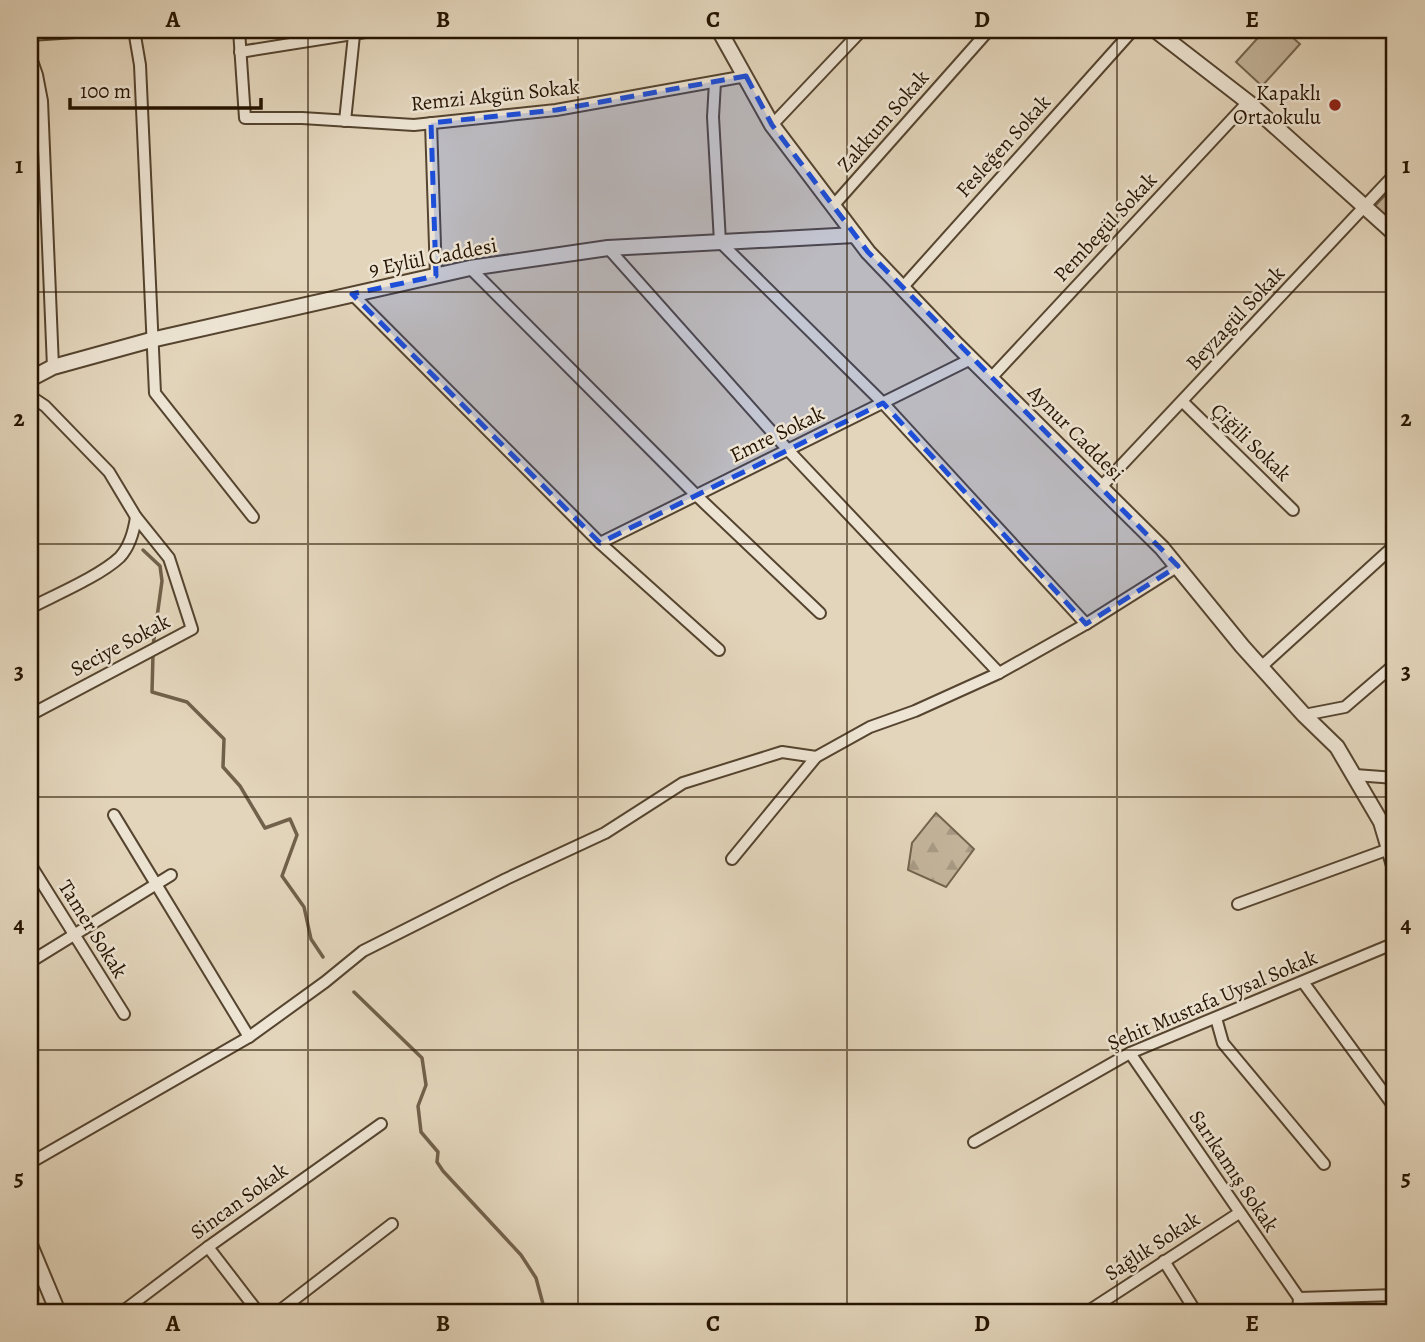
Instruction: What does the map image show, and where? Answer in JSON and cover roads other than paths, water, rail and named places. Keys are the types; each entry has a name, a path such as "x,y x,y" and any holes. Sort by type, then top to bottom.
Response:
{"street":[{"path":"30,35 106,30"},
{"path":"134,30 141,90 155,393 253,517"},
{"path":"239,30 240,52 377,30"},
{"path":"772,125 862,30"},
{"name":"Zakkum Sokak","path":"833,206 989,30"},
{"name":"Fesleğen Sokak","path":"902,288 1133,30"},
{"path":"1155,30 1248,102 1395,234"},
{"path":"345,121 353,32"},
{"name":"Aynur Caddesi","path":"726,33 772,125 868,252 1178,566 1261,667 1337,747 1381,822 1395,869"},
{"name":"Remzi Akgün Sokak","path":"240,52 246,118 414,125 556,110 746,76"},
{"path":"30,55 42,101 54,367"},
{"path":"715,82 713,117 720,242 883,403 1087,624"},
{"name":"Pembegül Sokak","path":"991,378 1248,102"},
{"path":"430,123 436,276"},
{"name":"Beyzagül Sokak","path":"1101,487 1395,174"},
{"name":"9 Eylül Caddesi","path":"30,379 54,367 151,340 470,268 608,248 855,235"},
{"path":"608,248 788,450 999,673"},
{"path":"470,268 696,495 820,613"},
{"path":"352,294 600,543 719,649"},
{"name":"Emre Sokak","path":"600,543 971,359"},
{"path":"30,396 45,407 109,472 136,517 134,535 121,556 98,572 30,608"},
{"name":"Çiğili Sokak","path":"1183,402 1293,510"},
{"name":"Seciye Sokak","path":"30,715 192,629 169,558 136,517"},
{"path":"1261,667 1395,545"},
{"path":"732,859 816,757 870,727 915,711 999,673 1087,624 1178,566"},
{"path":"1304,715 1345,707 1395,664"},
{"path":"30,1163 249,1037 363,951 605,833 683,783 782,752 816,757"},
{"path":"1355,775 1395,778"},
{"path":"114,815 249,1037"},
{"path":"1238,904 1389,849"},
{"name":"Tamer Sokak","path":"30,864 124,1014"},
{"path":"30,962 172,875"},
{"name":"Şehit Mustafa Uysal Sokak","path":"975,1142 1130,1053 1395,943"},
{"path":"1303,982 1395,1108"},
{"path":"1216,1018 1223,1043 1324,1164"},
{"name":"Sarıkamış Sokak","path":"1130,1053 1298,1298"},
{"name":"Sincan Sokak","path":"121,1312 381,1124"},
{"name":"Sağlık Sokak","path":"1087,1312 1239,1213"},
{"path":"278,1312 392,1224"},
{"path":"30,1245 58,1312"},
{"path":"208,1247 258,1312"},
{"path":"1164,1261 1196,1312"},
{"path":"1298,1312 1298,1298 1395,1295"}],"waterway":[{"path":"143,550 160,566 162,581 153,646"},
{"path":"153,654 152,692 187,702 224,739 223,767 240,786 265,828 290,819 297,835 282,876 304,907 311,939 323,957"},
{"path":"354,992 422,1058 426,1085 418,1106 421,1132 438,1152 437,1162 443,1171 521,1255 536,1278 543,1304 550,1312"}],"place":[{"name":"Kapaklı Ortaokulu","path":"1335,105"}]}
